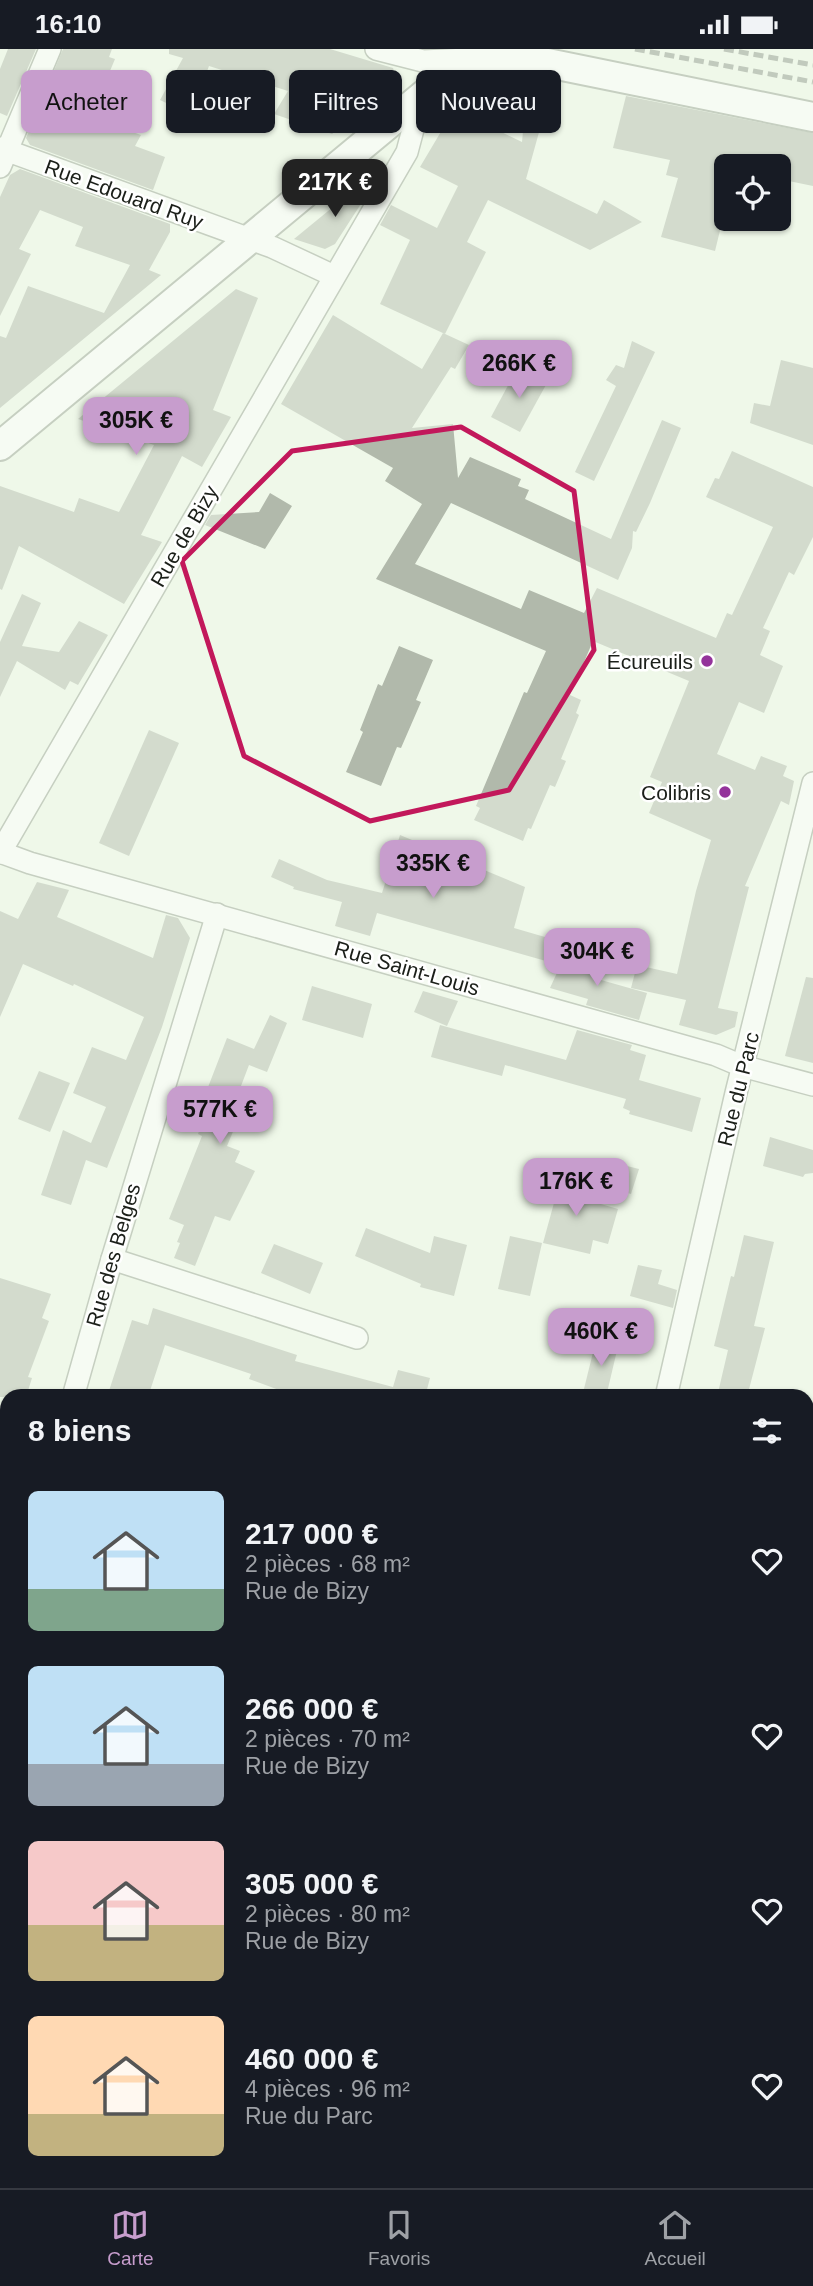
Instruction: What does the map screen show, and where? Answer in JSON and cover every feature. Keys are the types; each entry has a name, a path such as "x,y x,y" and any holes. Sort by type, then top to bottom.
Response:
{"main road":[{"path":"0,446 467,59 518,57 813,117"}],"street":[{"path":"2,155 50,49"},
{"path":"376,49 423,61 467,59"},
{"name":"Rue de Bizy","path":"0,852 407,152 416,118 411,106"},
{"name":"Rue Edouard Ruy","path":"2,155 248,239 334,276"},
{"name":"Rue du Parc","path":"668,1389 742,1066 813,783"},
{"name":"Rue Saint-Louis","path":"0,852 30,863 716,1055 742,1066 813,1086"},
{"name":"Rue des Belges","path":"74,1389 111,1259 217,914"},
{"path":"111,1259 357,1338"}],"highlighted area":[{"path":"461,427 574,491 594,650 509,790 370,821 244,756 182,561 292,451"}],"building":[{"path":"8,49 36,49 27,70 21,70 21,84 7,116 0,113 0,69"},
{"path":"63,49 112,49 109,57 115,59 110,70 54,70"},
{"path":"169,49 330,49 394,70 289,70 289,119 275,114 288,91 275,87 275,70 222,70 209,66 208,70 176,70 183,58 169,54"},
{"path":"166,89 166,103 160,100"},
{"path":"626,96 813,133 813,186 791,181 791,154 714,154 714,231 720,231 715,251 661,237 678,178 666,175 670,160 613,148"},
{"path":"28,133 135,133 141,135 135,146 165,157 153,190 30,145 26,138"},
{"path":"440,133 504,133 522,142 523,133 539,133 526,179 597,214 604,200 642,222 590,250 488,200 467,242 486,252 445,334 380,304 410,240 380,225 391,205 437,228 458,186 420,167"},
{"path":"20,169 170,224 170,232 149,270 161,275 0,408 0,336 6,338 28,286 104,313 130,265 75,246 83,227 40,210 19,249 31,254 0,316 0,197 10,175"},
{"path":"372,175 374,177 365,192 368,193 335,244 325,249 294,239"},
{"path":"236,289 258,298 213,410 231,417 202,467 182,456 141,535 162,542 124,604 19,546 2,590 0,589 0,486 74,512 79,498 119,512 154,445 78,419"},
{"path":"333,315 422,369 443,333 469,345 455,369 451,367 412,428 453,424 458,478 470,457 521,479 518,486 529,490 525,499 611,539 662,420 681,428 650,503 636,532 633,531 632,548 618,580 451,503 415,564 521,609 529,590 584,613 597,588 716,638 727,613 732,615 773,527 706,497 715,478 719,479 732,451 813,487 813,537 794,575 789,572 763,628 770,631 760,655 783,666 764,713 739,702 717,754 755,770 761,756 787,766 783,776 794,781 789,805 781,801 745,886 749,887 718,1008 738,1012 735,1027 716,1035 679,1025 686,1000 631,988 637,965 677,974 711,840 649,813 662,782 650,777 689,681 593,641 570,695 581,700 576,713 579,715 561,759 566,761 555,787 550,785 531,829 528,828 523,841 474,820 480,808 476,806 524,692 527,693 546,651 376,579 422,504 385,481 393,468 281,404"},
{"path":"632,341 655,352 594,481 575,472 616,386 606,380 616,365 624,368"},
{"path":"781,360 813,368 813,445 750,423 754,403 770,406"},
{"path":"518,367 547,383 520,432 491,417"},
{"path":"270,493 292,506 265,549 205,525 211,515 259,512"},
{"path":"22,594 41,603 22,646 59,652 79,621 108,635 78,685 70,681 65,690 17,661 0,697 0,642"},
{"path":"399,646 433,660 416,700 421,702 401,748 397,747 381,786 346,772 363,732 360,730 378,684 382,686"},
{"path":"149,730 179,743 129,856 99,843"},
{"path":"400,835 525,887 514,928 569,944 560,965 377,913 370,936 335,926 342,902 293,889 294,887 271,877 279,859 327,880 382,893"},
{"path":"37,882 69,890 57,917 153,958 166,915 178,918 190,938 162,1027 107,1168 86,1160 71,1205 41,1195 63,1130 91,1143 106,1107 73,1093 92,1047 126,1060 144,1017 74,984 73,986 23,964 0,1017 0,911 18,919"},
{"path":"566,953 590,960 601,980 647,993 639,1020 586,1005 588,999 550,988"},
{"path":"806,977 813,978 813,1063 785,1056"},
{"path":"312,986 372,1004 363,1038 302,1020"},
{"path":"423,991 458,1001 447,1026 414,1012"},
{"path":"270,1015 287,1023 267,1072 249,1065 233,1107 242,1110 227,1146 240,1151 235,1162 255,1171 230,1221 215,1216 195,1266 174,1258 184,1225 169,1219 202,1136 198,1134 212,1098 205,1095 227,1038 254,1049"},
{"path":"440,1025 566,1060 577,1030 632,1045 630,1050 646,1055 639,1080 701,1098 692,1132 629,1114 630,1111 623,1108 626,1099 505,1065 502,1076 431,1057"},
{"path":"39,1071 70,1083 50,1132 18,1119"},
{"path":"770,1137 813,1150 813,1173 803,1177 763,1166"},
{"path":"615,1163 639,1169 631,1194 608,1187"},
{"path":"548,1169 568,1175 563,1193 618,1209 608,1244 593,1240 590,1254 543,1243 557,1192 542,1187"},
{"path":"366,1228 430,1253 434,1236 467,1245 454,1296 420,1287 421,1284 355,1256"},
{"path":"744,1235 774,1242 754,1326 765,1328 749,1389 719,1389 728,1350 714,1346 731,1276 734,1277"},
{"path":"510,1236 542,1243 530,1296 498,1289"},
{"path":"274,1244 323,1263 310,1294 261,1273"},
{"path":"638,1265 662,1270 658,1284 677,1290 673,1308 630,1296"},
{"path":"0,1278 51,1294 42,1318 49,1321 28,1377 32,1378 29,1389 0,1389"},
{"path":"153,1308 297,1355 295,1361 393,1387 398,1370 430,1378 427,1389 276,1389 249,1379 251,1374 165,1345 151,1389 110,1389 132,1320 148,1325"},
{"path":"597,1336 619,1342 608,1389 584,1389"}],"railway":[{"path":"635,49 813,82"},
{"path":"724,49 813,65"}],"place":[{"name":"Écureuils","path":"707,661"},
{"name":"Colibris","path":"725,792"}]}
